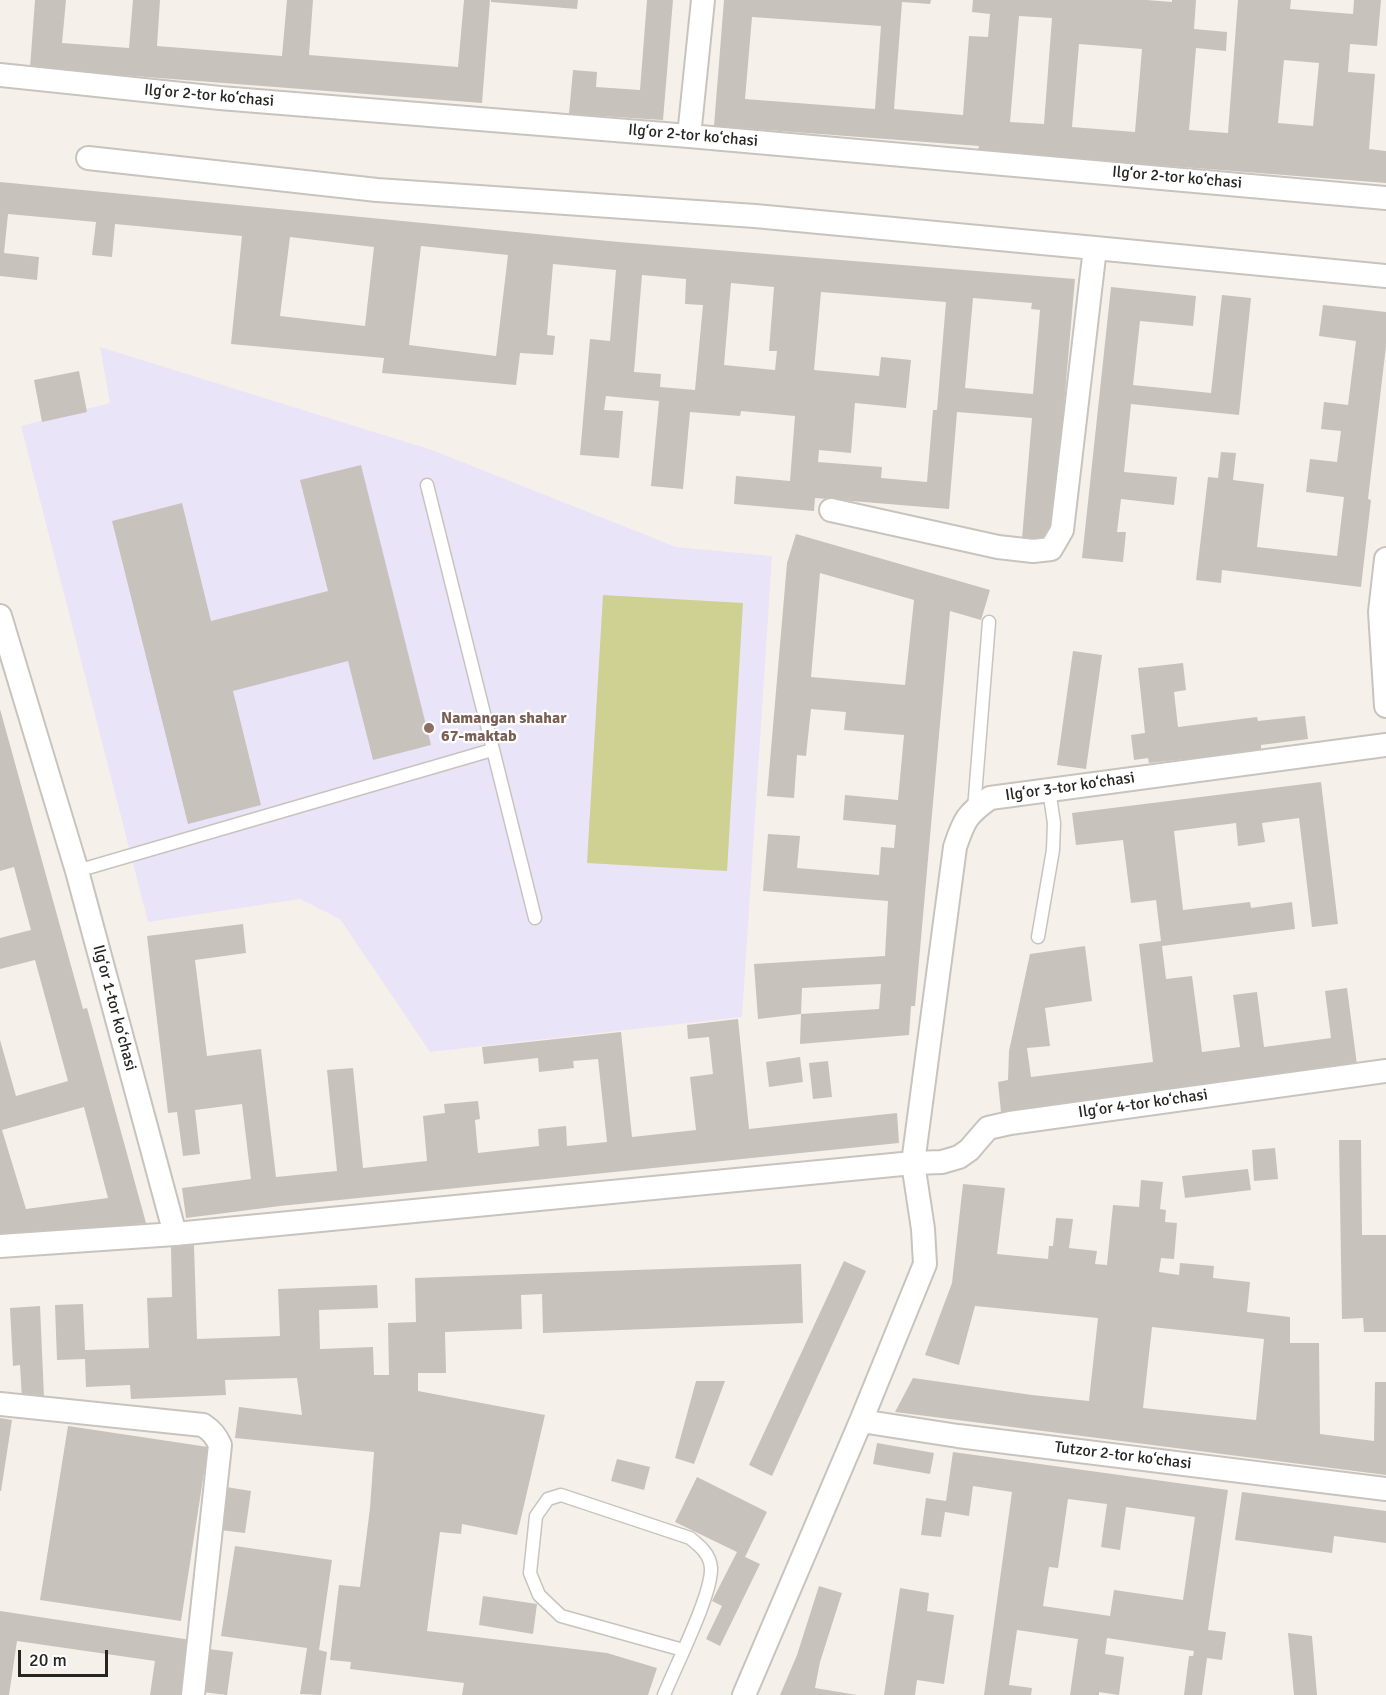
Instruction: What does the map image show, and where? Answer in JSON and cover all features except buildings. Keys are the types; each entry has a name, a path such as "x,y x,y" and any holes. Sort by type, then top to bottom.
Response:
{"street":[{"path":"689,136 703,0"},
{"name":"Ilgʻor 2-tor koʻchasi","path":"0,75 231,99 689,136 1386,198"},
{"path":"88,158 377,190 755,216 1386,276"},
{"path":"831,510 998,547 1033,551 1051,549 1062,530 1095,248"},
{"path":"1386,559 1380,612 1386,706"},
{"name":"Ilgʻor 1-tor koʻchasi","path":"0,616 77,871 175,1234"},
{"name":"Ilgʻor 3-tor koʻchasi","path":"974,809 990,798 1386,745"},
{"path":"744,1695 925,1264 923,1229 913,1164 955,847 963,822 974,809"},
{"name":"Ilgʻor 4-tor koʻchasi","path":"175,1234 942,1162 959,1157 969,1150 987,1128 1010,1122 1386,1071"},
{"path":"0,1246 175,1234"},
{"path":"0,1404 203,1425 212,1430 220,1445 193,1695"},
{"name":"Tutzor 2-tor koʻchasi","path":"861,1421 958,1436 1386,1489"}],"lane":[{"path":"427,485 536,918"},
{"path":"974,809 989,622"},
{"path":"77,871 492,750"},
{"path":"1038,938 1053,850 1054,823 1049,790"},
{"path":"664,1695 683,1650 705,1596 711,1568 705,1550 690,1538 561,1495 548,1499 536,1516 530,1573 538,1595 561,1616 683,1650"}],"shaded area":[{"name":"Namangan shahar 67-maktab","path":"100,347 432,450 676,547 772,556 742,1017 430,1052 340,919 300,899 148,922 21,426 110,403"}],"green space":[{"path":"603,595 743,603 727,871 587,863"}],"place":[{"name":"Namangan shahar 67-maktab","path":"429,728"}]}
